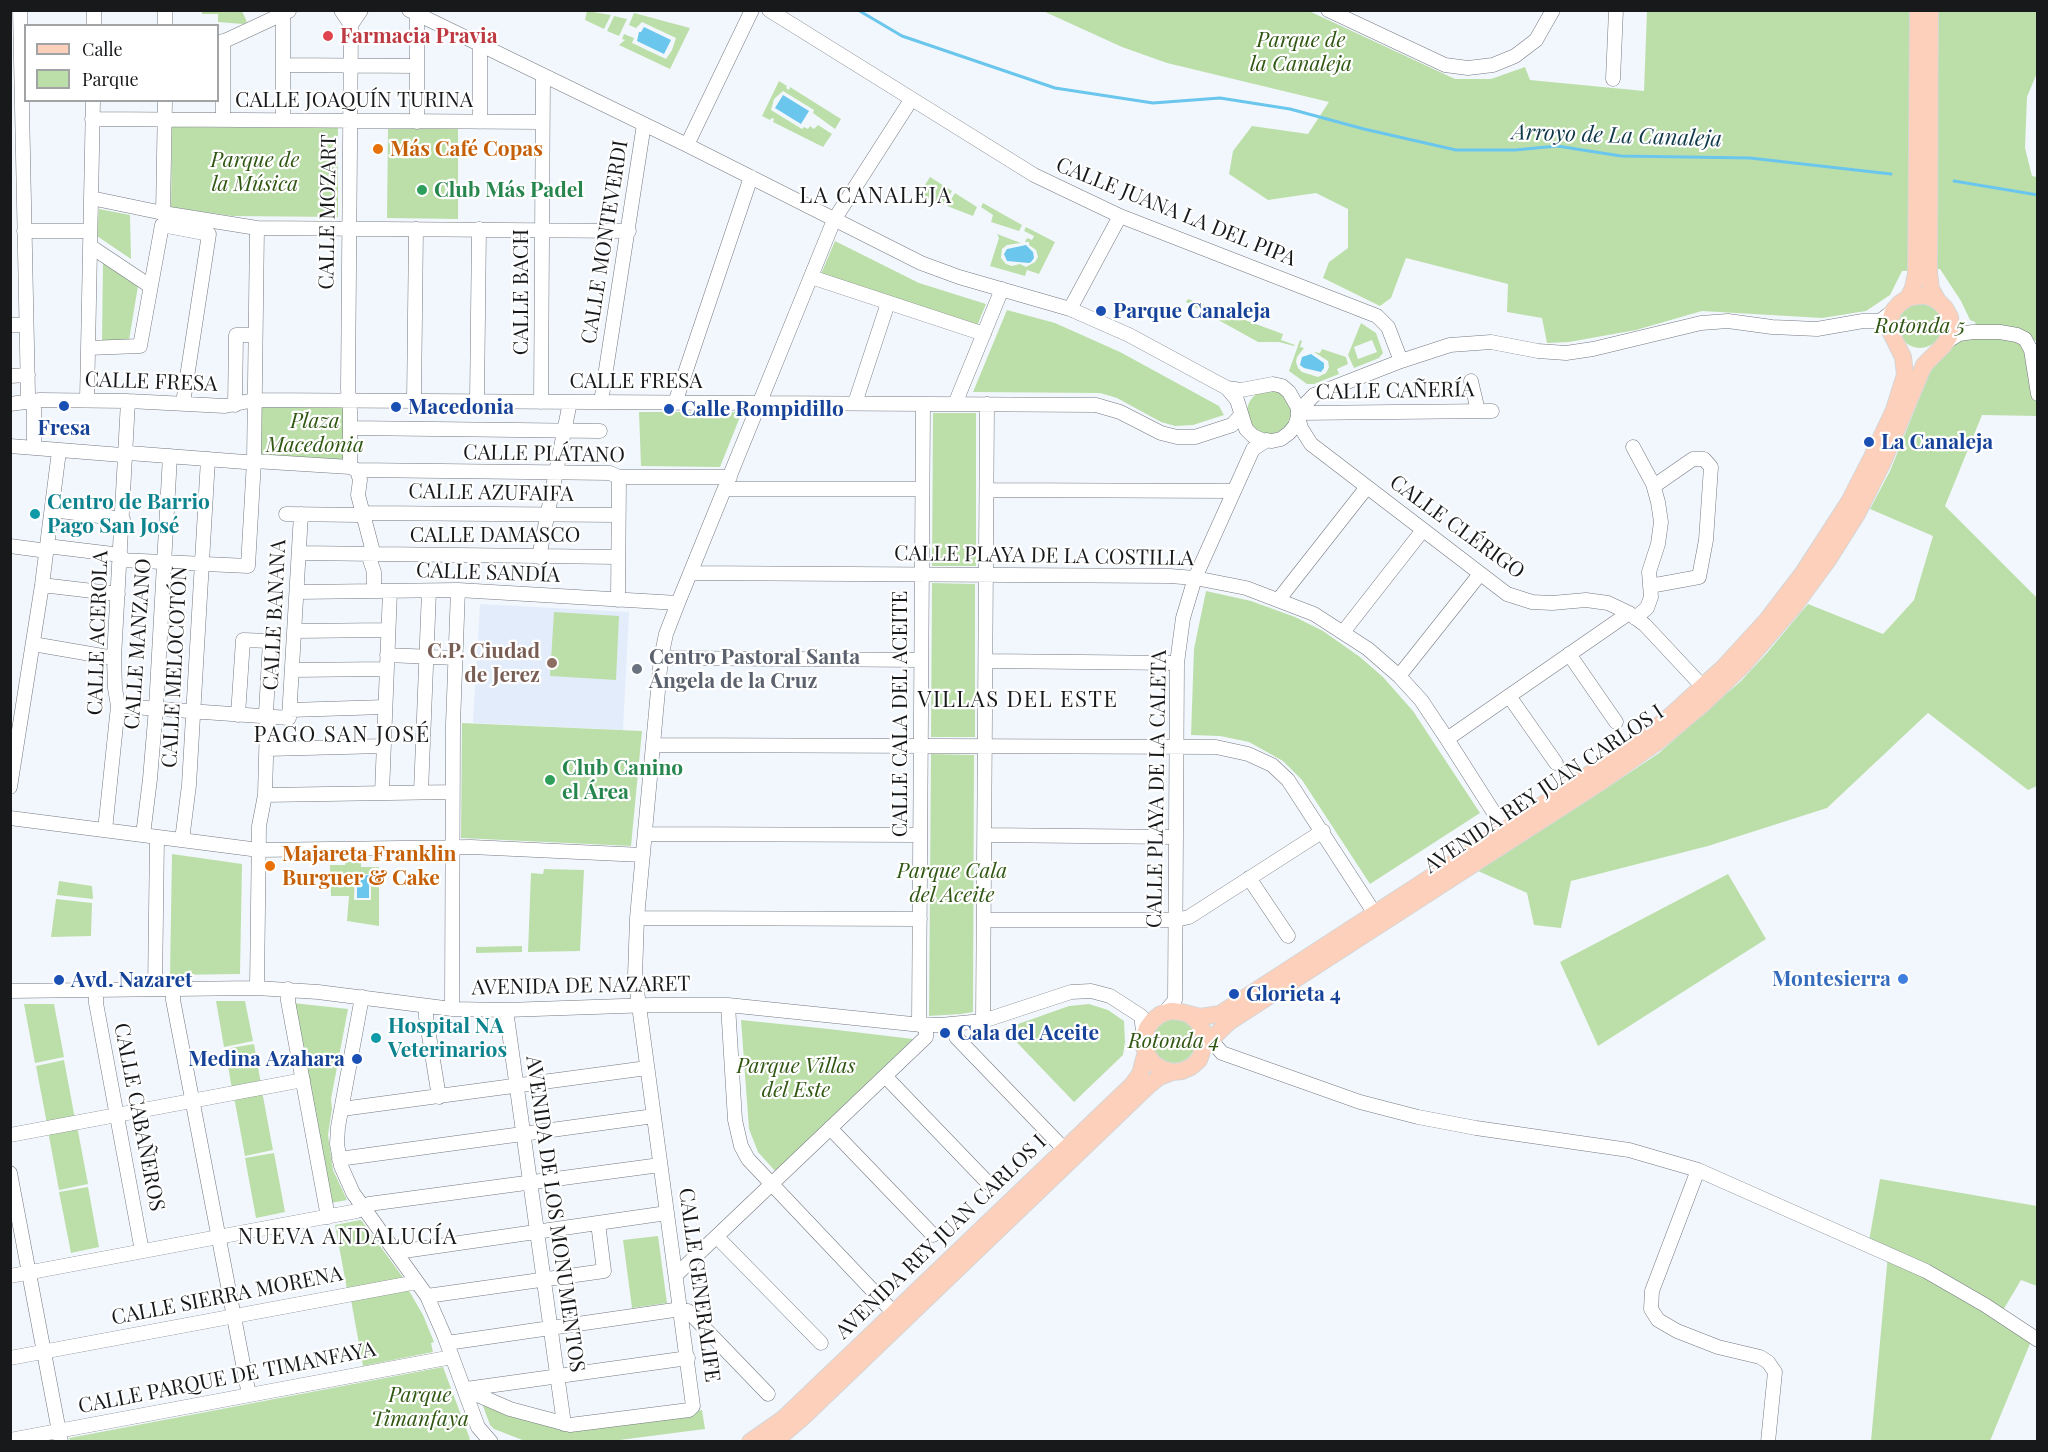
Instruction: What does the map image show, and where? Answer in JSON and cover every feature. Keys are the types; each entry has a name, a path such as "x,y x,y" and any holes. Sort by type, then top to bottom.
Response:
{"main road":[{"path":"1908,298 1916,274 1918,10"},
{"path":"1930,10 1929,273 1931,288 1950,317"},
{"path":"1888,321 1899,303 1908,298 1928,296 1938,301"},
{"name":"AVENIDA REY JUAN CARLOS I","path":"774,1442 801,1419 1159,1077 1182,1071 1191,1066 1204,1044 1233,1019 1629,763 1682,722 1725,683 1781,622 1841,540 1892,446 1924,365 1941,347 1951,327 1950,317"},
{"name":"AVENIDA REY JUAN CARLOS I","path":"750,1442 783,1419 1132,1085 1140,1074 1147,1028 1166,1009 1200,1017 1220,1014 1622,753 1703,687 1742,649 1784,599 1823,545 1850,502 1876,450 1904,383 1905,366 1899,348 1893,340 1888,321"},
{"path":"1899,348 1907,354 1926,356 1941,347"},
{"path":"1188,1014 1198,1022 1204,1044"},
{"path":"1145,1045 1154,1064 1172,1072"}],"street":[{"path":"20,10 24,231 17,246 26,325 28,395 34,409 34,448"},
{"path":"341,10 360,10"},
{"path":"341,10 351,25 360,10"},
{"path":"687,145 752,10"},
{"name":"CALLE JUANA LA DEL PIPA","path":"769,10 1034,176 1120,216 1370,312 1388,327 1401,361"},
{"path":"1328,10 1445,65 1468,68 1493,65 1515,56 1536,40 1553,10"},
{"path":"1612,79 1616,10"},
{"path":"223,120 220,42 286,12 283,120"},
{"path":"413,12 930,266 1070,309 1129,335 1227,388 1237,400 1238,417 1248,431 1253,449 1274,440 1295,426 1298,414 1314,394"},
{"path":"413,12 417,66 417,122"},
{"name":"CALLE MOZART","path":"349,400 351,25"},
{"path":"480,45 480,122"},
{"path":"283,65 417,66"},
{"name":"CALLE BACH","path":"541,402 543,75"},
{"name":"CALLE GENERALIFE","path":"464,1389 510,1409 564,1424 577,1425 689,1410 693,1406 639,1006 635,956 661,658 666,634 678,603 834,220 911,100"},
{"path":"87,400 93,102"},
{"path":"88,348 140,346 162,219 165,102"},
{"name":"CALLE JOAQUÍN TURINA","path":"92,119 542,122"},
{"name":"CALLE MONTEVERDI","path":"601,402 644,124"},
{"path":"675,403 751,177"},
{"path":"91,198 209,234 183,403"},
{"path":"1070,309 1120,216"},
{"path":"162,219 256,228 629,231"},
{"path":"10,546 165,562 248,566 254,460 256,228"},
{"path":"414,401 416,229"},
{"path":"477,401 479,229"},
{"path":"24,231 90,231"},
{"path":"90,246 150,286"},
{"path":"810,277 984,334"},
{"path":"955,404 1002,289"},
{"path":"855,403 888,303"},
{"path":"1950,317 1960,326 1973,332"},
{"path":"1289,392 1314,394 1450,345 1491,342 1538,351 1566,352 1593,349 1701,323 1728,321 1772,327 1817,329 1863,321 1888,321"},
{"path":"10,326 26,325"},
{"path":"1941,347 1959,334 2000,332 2017,335 2025,339 2031,350 2037,394"},
{"path":"235,405 236,335 255,335"},
{"path":"10,376 28,375"},
{"name":"CALLE CAÑERÍA","path":"1298,414 1485,411 1471,381"},
{"path":"1227,388 1255,388 1273,384 1282,386 1295,399 1298,414"},
{"path":"1238,417 1243,402 1255,388"},
{"name":"CALLE FRESA","path":"10,404 40,400 87,400 210,406 235,405 254,400 349,400 1096,405 1120,412 1161,433 1177,437 1195,437 1238,417"},
{"path":"349,400 354,469 360,480 358,495 362,514 370,533 372,548 370,560 374,572 374,591"},
{"name":"CALLE ACEROLA","path":"105,830 118,706 114,658 128,401"},
{"path":"539,557 570,402"},
{"name":"CALLE CALA DEL ACEITE","path":"922,404 920,835 922,1025"},
{"path":"983,1021 987,404"},
{"name":"CALLE CLÉRIGO","path":"1298,414 1305,436 1311,444 1507,594 1532,602 1586,600 1608,603 1632,615 1645,625 1703,687"},
{"path":"351,429 600,430"},
{"path":"1248,431 1274,440"},
{"name":"CALLE CLÉRIGO","path":"1274,440 1311,444"},
{"name":"CALLE PLÁTANO","path":"10,446 122,455 129,453 245,462 254,460 354,469 610,473 619,477 727,483 922,489"},
{"path":"1447,739 1569,654 1647,608 1652,597 1649,572 1658,544 1661,522 1654,486 1633,447"},
{"name":"CALLE PLAYA DE LA CALETA","path":"1166,1009 1176,920 1177,663 1183,618 1195,578 1253,449"},
{"path":"10,787 42,585 59,451"},
{"name":"CALLE MANZANO","path":"155,989 150,779 170,456"},
{"name":"CALLE MELOCOTÓN","path":"182,840 189,785 207,459"},
{"path":"1650,586 1699,577 1706,540 1711,467 1704,459 1693,459 1654,486"},
{"path":"618,600 619,477"},
{"path":"1279,598 1367,487"},
{"path":"987,490 1234,491"},
{"path":"52,510 123,519"},
{"name":"CALLE AZUFAIFA","path":"286,514 618,515"},
{"name":"CALLE BANANA","path":"290,714 301,514"},
{"path":"1344,632 1423,530"},
{"name":"CALLE DAMASCO","path":"299,553 618,556"},
{"name":"CALLE PLAYA DE LA COSTILLA","path":"690,573 1195,578 1246,588 1279,598 1314,614 1344,632 1399,676 1421,700 1505,830"},
{"path":"1399,676 1480,574"},
{"path":"42,585 118,594"},
{"path":"452,1009 452,792 458,590"},
{"name":"CALLE SANDÍA","path":"297,592 458,590 678,603"},
{"path":"382,793 390,591"},
{"path":"421,792 429,591"},
{"path":"295,631 388,630"},
{"path":"238,715 243,640 270,641 265,795 259,826 256,987"},
{"path":"33,644 114,658"},
{"path":"1569,654 1616,722"},
{"path":"292,670 426,657 456,658"},
{"path":"661,658 921,660"},
{"path":"986,661 1177,663"},
{"path":"1509,696 1556,763"},
{"path":"118,706 267,717 385,708"},
{"path":"653,744 1216,747 1248,754 1272,765 1288,780 1375,914"},
{"path":"267,749 383,746"},
{"path":"265,795 452,792"},
{"path":"10,818 259,850 452,848 643,855"},
{"path":"984,920 1176,920 1189,917 1323,831"},
{"path":"645,834 920,835"},
{"path":"985,835 1175,837"},
{"path":"1249,878 1288,936"},
{"path":"637,918 920,919"},
{"name":"AVENIDA DE NAZARET","path":"10,991 256,987 362,997 452,1009 728,1005 922,1025 955,1025 1007,1015 1061,995 1081,991 1110,996 1141,1016"},
{"path":"173,989 173,1000 249,1395"},
{"path":"288,989 288,1000 328,1217"},
{"name":"CALLE CABAÑEROS","path":"96,990 96,1003 142,1251"},
{"path":"362,997 338,1128 339,1159 346,1180 363,1208 427,1296 478,1427 480,1442"},
{"path":"728,1005 737,1133 748,1159 894,1313"},
{"path":"426,1006 440,1097"},
{"path":"1145,1045 1141,1016 1166,1009"},
{"name":"AVENIDA DE LOS MONUMENTOS","path":"506,1010 564,1424"},
{"path":"676,1275 926,1037 922,1025"},
{"path":"955,1025 956,1037 1064,1149"},
{"path":"1204,1044 1222,1053"},
{"path":"1204,1044 1222,1053 1360,1102 1418,1117 1508,1133 1629,1150 1698,1170 1926,1271 1985,1305 2037,1340"},
{"path":"342,1109 647,1068"},
{"path":"885,1076 988,1183"},
{"path":"10,1135 303,1080"},
{"path":"339,1159 654,1116"},
{"path":"830,1128 933,1235"},
{"path":"10,1276 328,1217 357,1211 369,1204 660,1165"},
{"path":"1698,1170 1655,1282 1651,1309 1658,1320 1677,1331 1718,1347 1760,1356 1768,1362 1774,1372 1768,1442"},
{"path":"10,1173 60,1436"},
{"path":"397,1252 667,1213"},
{"path":"427,1296 604,1270 598,1223"},
{"path":"717,1237 821,1343"},
{"name":"CALLE SIERRA MORENA","path":"10,1359 417,1282"},
{"path":"447,1343 550,1327 688,1311 768,1394"},
{"name":"CALLE PARQUE DE TIMANFAYA","path":"13,1440 60,1436 249,1395 452,1357"},
{"path":"464,1389 688,1358"},
{"path":"478,1427 491,1442"}],"shaded area":[{"name":"C.P. Ciudad de Jerez","path":"480,604 629,612 623,730 473,723"}],"green space":[{"path":"202,11 242,11 247,22 243,24 218,22 218,14 202,14"},
{"path":"587,11 611,15 604,29 585,20"},
{"name":"Parque de la Canaleja","path":"1043,11 1309,11 1455,79 1491,79 1525,67 1530,80 1644,91 1647,11 2037,11 2037,73 2027,97 2025,148 2032,176 2037,177 2037,341 1976,326 1975,322 1970,320 1961,301 1940,269 1902,271 1890,295 1866,311 1822,318 1702,311 1636,330 1569,342 1547,343 1542,318 1507,312 1508,284 1406,258 1391,298 1380,306 1323,278 1329,262 1348,248 1348,209 1316,193 1268,200 1229,174 1233,151 1252,126 1308,134 1329,102 1167,63 1122,47"},
{"path":"634,13 690,28 670,69 619,45 625,40 622,39 624,34 634,38 632,43 666,59 672,50 676,38 642,22 636,28 629,25"},
{"path":"614,16 627,19 619,36 607,31"},
{"path":"779,81 789,90 790,87 841,119 835,129 813,113 814,110 783,91 774,99 771,110 802,129 804,127 808,129 810,126 814,129 818,125 832,134 823,147 773,122 774,119 770,120 762,116"},
{"name":"Parque de la Música","path":"172,127 338,128 338,217 232,216 171,207"},
{"name":"Club Más Padel","path":"388,129 458,129 458,219 387,218"},
{"path":"930,177 952,191 944,205 919,194"},
{"path":"955,193 977,207 973,216 947,206"},
{"path":"983,203 1022,225 1019,231 991,222 993,215 981,207"},
{"path":"99,209 130,215 131,259 97,236"},
{"path":"1026,227 1055,242 1039,274 1027,270 1025,276 990,266 999,238 997,234 1021,243 1007,245 1002,249 1001,258 1006,264 1012,266 1020,264 1026,267 1035,262 1038,257 1036,250 1029,245 1029,242 1025,242 1027,238 1032,240 1034,236 1024,231"},
{"path":"835,241 919,283 986,304 977,326 821,274"},
{"path":"103,262 138,286 129,340 102,341"},
{"path":"1188,299 1283,334 1281,340 1295,345 1258,342 1186,302"},
{"name":"Rotonda 5","path":"1920,304 1929,305 1936,310 1941,317 1941,335 1936,342 1929,347 1920,348 1911,347 1904,342 1899,335 1898,326 1899,317 1904,310 1911,305"},
{"path":"1007,310 1055,323 1120,352 1219,406 1224,415 1193,425 1175,426 1161,422 1117,398 1100,393 973,392"},
{"path":"1361,323 1376,333 1383,353 1379,358 1354,368 1348,355","holes":["1372,340 1377,352 1358,359 1354,347"]},
{"path":"1964,338 2014,338 2023,344 2037,404 2037,416 1982,415 1945,506 2037,598 2037,786 2028,790 1928,713 1827,808 1708,846 1571,881 1561,928 1534,925 1527,893 1478,871 1659,753 1741,681 1808,604 1883,634 1914,600 1933,536 1870,509 1890,471 1930,372 1953,345"},
{"path":"1300,340 1302,341 1300,347 1304,348 1296,362 1302,372 1318,377 1326,373 1329,367 1328,361 1314,352 1320,353 1322,349 1346,357 1348,364 1337,369 1339,374 1314,384 1307,384 1289,371"},
{"path":"1269,390 1285,396 1291,412 1285,428 1269,434 1253,428 1247,412 1253,396"},
{"name":"Plaza Macedonia","path":"264,406 342,407 345,457 340,461 262,456 260,454 261,408"},
{"path":"639,412 742,412 720,467 641,466"},
{"path":"933,413 976,413 976,566 932,566"},
{"path":"932,583 975,584 975,737 931,737"},
{"path":"1206,591 1251,601 1295,617 1323,631 1360,657 1383,677 1413,711 1480,813 1370,884 1302,780 1283,761 1249,742 1220,736 1191,735 1194,649"},
{"path":"554,612 619,616 616,680 550,676"},
{"name":"Club Canino el Área","path":"462,723 642,731 631,846 461,838"},
{"name":"Parque Cala del Aceite","path":"931,754 974,755 973,1012 929,1016"},
{"path":"172,854 242,864 240,974 170,975"},
{"path":"346,862 361,862 361,867 379,867 379,926 347,921 349,896 331,896 330,865 345,865","holes":["355,874 373,874 371,900 354,900"]},
{"path":"544,869 584,870 580,951 528,952 531,873 543,874"},
{"path":"1728,874 1766,939 1598,1046 1560,962"},
{"path":"59,881 92,886 93,899 57,895"},
{"path":"56,899 92,903 91,936 51,937"},
{"path":"522,946 522,952 476,953 476,947"},
{"path":"216,1001 245,1001 253,1041 224,1047"},
{"path":"293,1003 348,1009 331,1099 332,1109 328,1135 333,1170 347,1200 331,1203"},
{"path":"24,1004 54,1004 64,1057 35,1063"},
{"path":"1089,1004 1108,1010 1124,1021 1125,1042 1123,1055 1074,1102 1004,1029 1069,1006"},
{"name":"Rotonda 4","path":"1174,1019 1190,1025 1196,1041 1190,1057 1174,1063 1158,1057 1152,1041 1158,1025"},
{"name":"Parque Villas del Este","path":"741,1020 913,1039 775,1171 758,1152 749,1129"},
{"path":"254,1044 261,1084 232,1089 225,1049"},
{"path":"64,1060 75,1119 47,1124 36,1066"},
{"path":"262,1091 273,1150 245,1156 234,1097"},
{"path":"77,1126 88,1184 59,1190 48,1131"},
{"path":"274,1153 285,1212 256,1218 245,1158"},
{"path":"1880,1179 2037,1206 2037,1286 2021,1280 2002,1312 2034,1334 1990,1441 1871,1441 1888,1254 1867,1252"},
{"path":"88,1187 99,1247 71,1253 59,1192"},
{"path":"360,1220 404,1279 347,1289 335,1225"},
{"path":"658,1236 667,1303 632,1308 623,1240"},
{"path":"408,1289 423,1315 434,1342 431,1343 433,1352 363,1366 351,1300"},
{"name":"Parque Timanfaya","path":"443,1367 470,1439 468,1441 70,1441 69,1438"},
{"path":"484,1403 564,1429 702,1410 705,1429 612,1441 525,1441 494,1429 490,1425"}],"water":[{"path":"644,27 671,40 664,54 637,41 639,32"},
{"path":"783,95 809,111 801,124 775,108"},
{"path":"1026,245 1033,252 1034,258 1031,262 1007,261 1004,254 1007,249"},
{"path":"1311,354 1324,363 1321,372 1300,365 1302,357"},
{"path":"369,875 369,898 357,898 357,876"}],"waterway":[{"name":"Arroyo de La Canaleja","path":"858,10 902,36 1055,88 1153,103 1220,98 1290,109 1456,150 1515,150 1557,146 1621,156 1750,158 1891,174"},
{"name":"Arroyo de La Canaleja","path":"1954,181 2038,195"}],"place":[{"name":"Farmacia Pravia","path":"328,36"},
{"name":"Más Café Copas","path":"378,149"},
{"name":"Club Más Padel","path":"422,190"},
{"name":"Parque Canaleja","path":"1101,311"},
{"name":"Fresa","path":"64,406"},
{"name":"Macedonia","path":"396,407"},
{"name":"Calle Rompidillo","path":"669,409"},
{"name":"La Canaleja","path":"1869,442"},
{"name":"Centro de Barrio Pago San José","path":"35,514"},
{"name":"C.P. Ciudad de Jerez","path":"552,663"},
{"name":"Centro Pastoral Santa Ángela de la Cruz","path":"637,669"},
{"name":"Club Canino el Área","path":"550,780"},
{"name":"Majareta Franklin Burguer & Cake","path":"270,866"},
{"name":"Montesierra","path":"1903,979"},
{"name":"Avd. Nazaret","path":"59,980"},
{"name":"Glorieta 4","path":"1234,994"},
{"name":"Cala del Aceite","path":"945,1033"},
{"name":"Hospital NA Veterinarios","path":"376,1038"},
{"name":"Medina Azahara","path":"357,1059"}],"district":[{"name":"LA CANALEJA","path":"876,196"},
{"name":"VILLAS DEL ESTE","path":"1018,700"},
{"name":"PAGO SAN JOSÉ","path":"342,735"},
{"name":"NUEVA ANDALUCÍA","path":"348,1237"}]}
